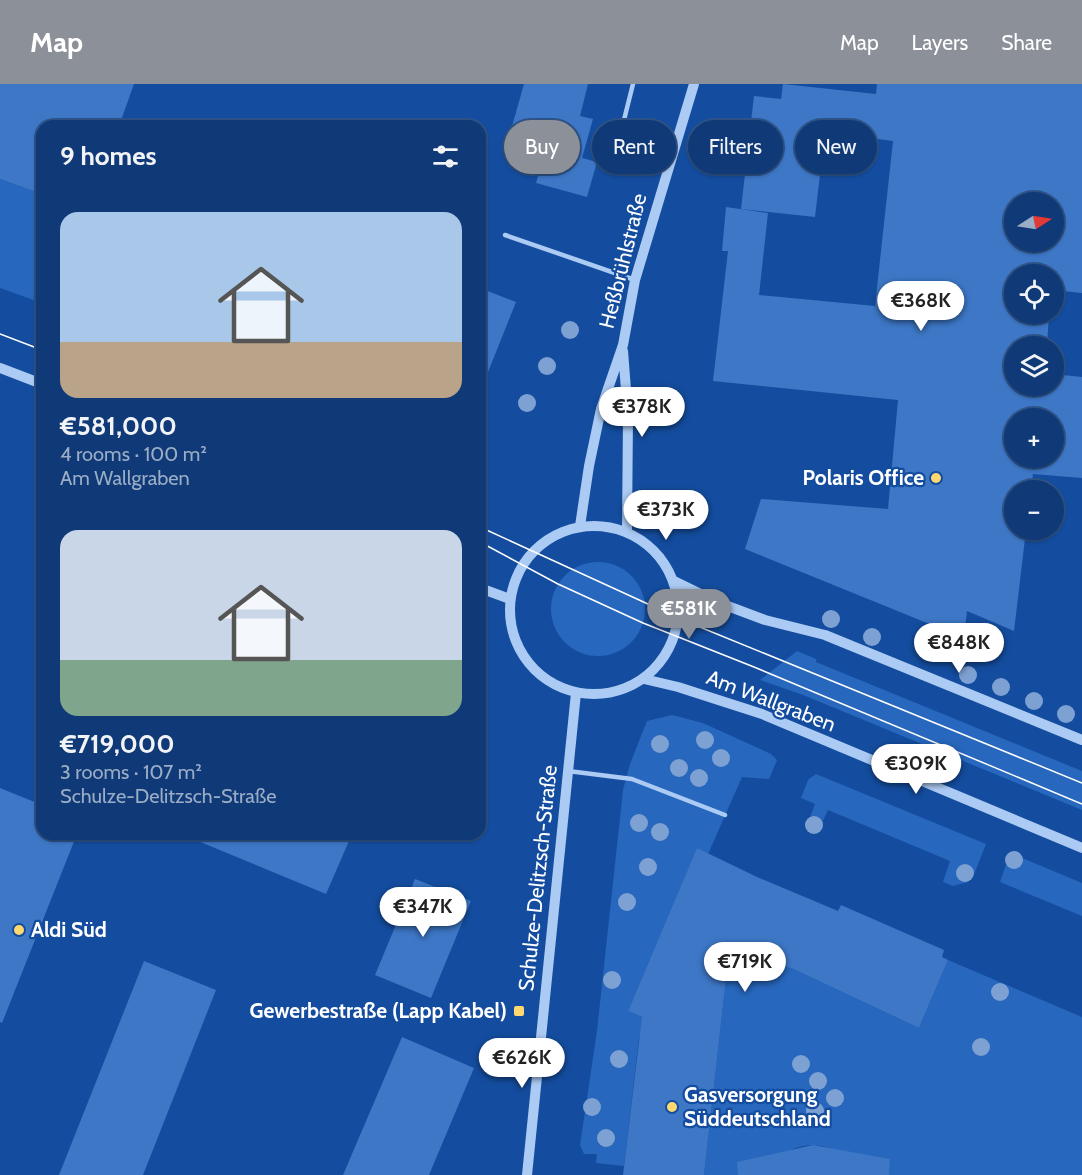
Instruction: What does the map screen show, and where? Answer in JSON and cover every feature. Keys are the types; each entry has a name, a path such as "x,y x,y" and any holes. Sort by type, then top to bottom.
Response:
{"street":[{"name":"Heßbrühlstraße","path":"676,141 693,84"},
{"name":"Heßbrühlstraße","path":"580,526 601,409 623,345 635,280 666,174"},
{"name":"Heßbrühlstraße","path":"623,345 628,416 627,531"},
{"path":"0,368 36,382"},
{"path":"604,524 627,531 656,551 674,581 679,619 676,635 664,660 644,679 624,690 600,695 576,693 548,681 525,659 512,631 510,599 523,564 533,551 558,533 580,526 604,524"},
{"path":"674,581 717,602 765,620 825,634 1082,740"},
{"path":"486,590 510,599"},
{"name":"Am Wallgraben","path":"644,679 678,687 762,714 1082,848"},
{"name":"Schulze-Delitzsch-Straße","path":"527,1175 576,693"}],"lane":[{"path":"624,120 633,84"},
{"path":"505,235 635,280"},
{"path":"568,771 632,779 725,815"}],"shaded area":[{"path":"0,179 36,192 36,301 0,288"},
{"path":"598,562 616,566 631,576 641,591 645,609 641,627 631,642 616,652 598,656 580,652 565,642 555,627 551,609 555,591 565,576 580,566"},
{"path":"797,651 816,659 816,662 1082,771 1082,810 803,695 760,680"},
{"path":"672,715 703,723 771,754 777,760 769,779 742,777 708,854 697,849 628,1011 659,1025 639,1038 624,1166 596,1163 597,1154 584,1154 580,1145 597,1031 623,790 630,764 647,721"},
{"path":"816,774 986,844 975,872 968,882 953,886 943,882 950,861 828,810 817,833 806,828 815,804 801,798 808,780"},
{"path":"1010,853 1082,883 1082,916 1000,882"},
{"path":"948,960 1082,1017 1082,1175 864,1175 841,1153 814,1145 787,1152 775,1161 765,1175 704,1175 728,961 791,968 919,1028"}],"building":[{"path":"0,84 134,84 121,120 36,120 36,192 0,179"},
{"path":"524,84 588,84 580,116 593,119 582,158 592,161 594,174 587,197 536,183 538,174 580,174 580,120 514,120"},
{"path":"783,84 876,94 877,84 1082,84 1082,293 1064,291 1064,264 1004,264 1004,324 1048,324 1048,336 1004,336 1004,396 1064,396 1064,375 1082,377 1082,478 1033,474 1032,480 1004,480 1004,540 1025,540 1014,631 967,611 964,638 745,549 761,499 888,509 898,400 713,381 728,251 722,251 726,207 768,213 759,295 875,306 893,141 877,139 877,120 795,120 795,174 820,174 815,217 741,209 745,174 783,174 783,120 751,120 754,96 781,99"},
{"path":"486,290 516,302 486,377"},
{"name":"Aldi Süd","path":"0,788 36,803 36,840 75,840 2,1023 0,1022"},
{"path":"196,840 349,840 326,894"},
{"path":"697,848 757,877 838,911 841,905 944,950 942,957 948,960 919,1028 791,968 728,961 704,1175 623,1175 642,1017 628,1011"},
{"path":"415,879 471,901 431,998 375,975"},
{"path":"144,961 216,990 143,1175 59,1175"},
{"path":"402,1037 474,1068 429,1175 343,1175"},
{"name":"Gasversorgung Süddeutschland","path":"813,1145 890,1159 889,1175 738,1175 737,1162"}],"tram line":[{"path":"0,334 36,348"},
{"path":"486,530 685,621 1082,783"},
{"path":"486,545 558,584 643,623 1082,804"}],"place":[{"name":"Polaris Office","path":"936,478"},
{"name":"Aldi Süd","path":"19,930"},
{"name":"Gewerbestraße (Lapp Kabel)","path":"519,1011"},
{"name":"Gasversorgung Süddeutschland","path":"672,1107"}]}
